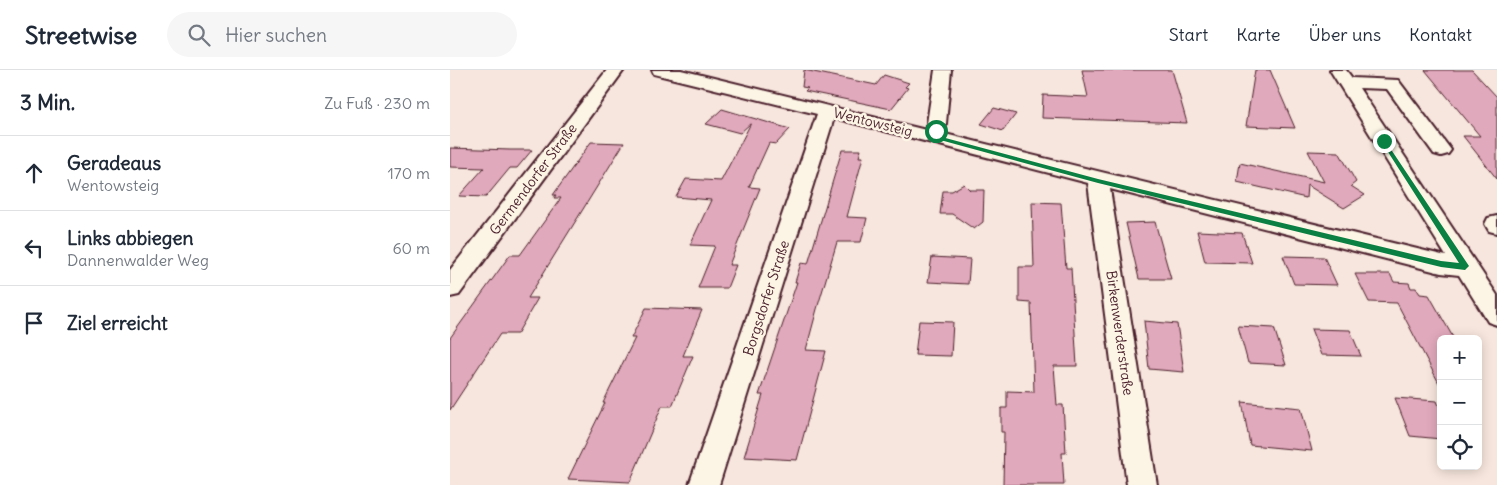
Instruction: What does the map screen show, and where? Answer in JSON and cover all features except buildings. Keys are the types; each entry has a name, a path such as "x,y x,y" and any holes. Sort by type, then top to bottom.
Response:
{"street":[{"name":"Germendorfer Straße","path":"450,288 616,70"},
{"name":"Wentowsteig","path":"660,70 935,137 1098,181 1441,264 1465,266"},
{"path":"935,137 943,70"},
{"path":"1342,76 1392,84 1441,150"},
{"path":"1342,76 1497,315"},
{"name":"Borgsdorfer Straße","path":"704,485 828,111"},
{"name":"Birkenwerderstraße","path":"1098,181 1142,485"}],"route":[{"path":"936,131 935,137 1098,181 1447,266 1465,266 1384,141"}]}
